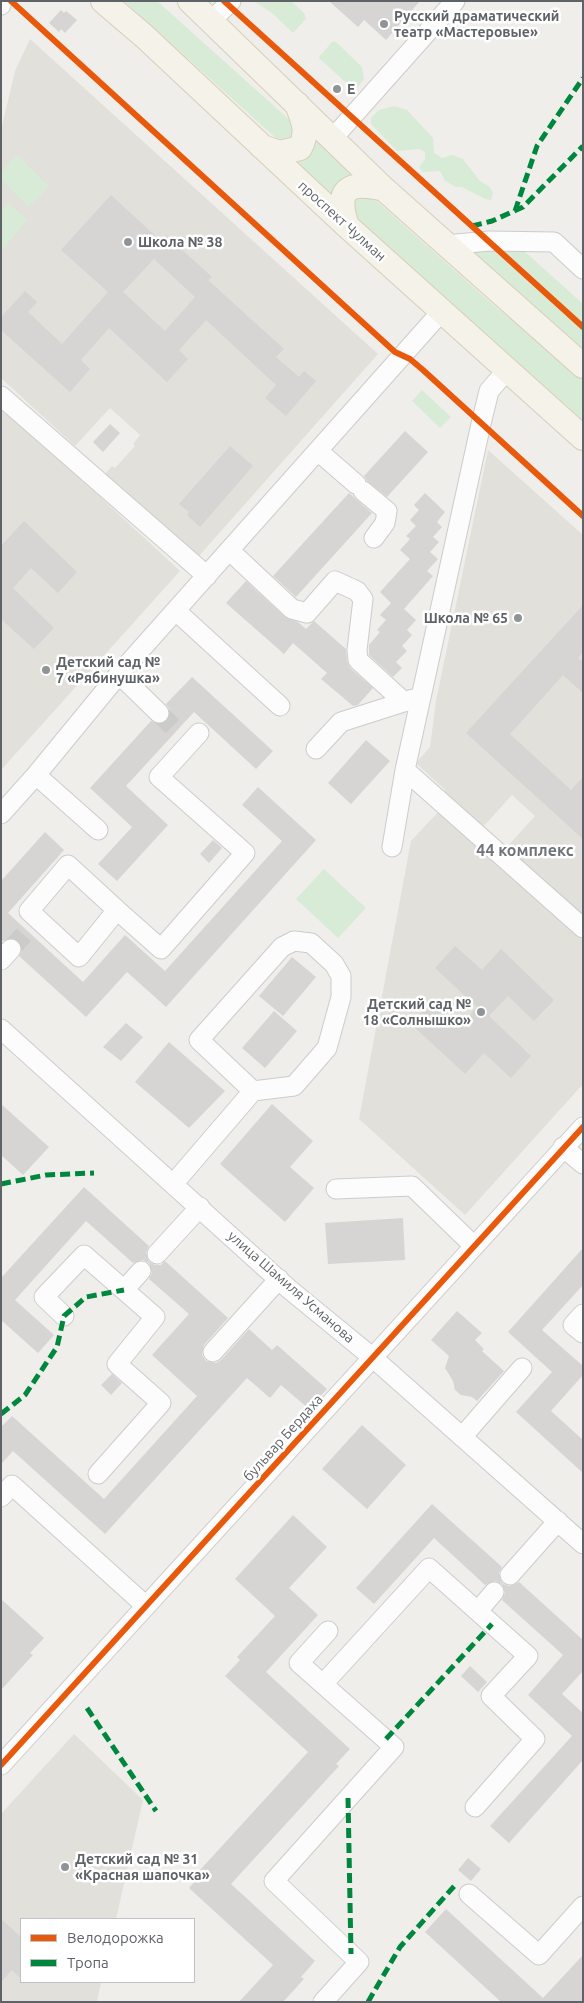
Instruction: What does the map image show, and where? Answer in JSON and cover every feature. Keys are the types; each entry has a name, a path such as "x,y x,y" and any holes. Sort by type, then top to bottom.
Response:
{"main road":[{"name":"проспект Чулман","path":"103,1 144,36 347,226 583,438"},
{"path":"190,1 384,189 583,366"},
{"path":"262,147 280,153 300,148 305,138 305,127 297,103"},
{"path":"347,226 341,209 342,198 349,189 358,185 368,185 384,189"}],"street":[{"path":"1,5 2,1"},
{"path":"211,21 231,1"},
{"path":"333,138 455,1"},
{"path":"446,245 489,241 554,242 583,269"},
{"path":"1,814 36,775 119,674 442,311"},
{"path":"392,847 405,770 489,391 507,370"},
{"path":"1,396 207,576"},
{"path":"318,451 387,511 385,523 374,538"},
{"path":"230,551 292,609 307,613 335,581 357,591 363,599 356,650 358,660 404,702"},
{"path":"176,611 280,706"},
{"path":"119,674 158,713"},
{"path":"316,749 342,722 422,697"},
{"path":"117,910 79,957 32,925 28,910 68,865 161,949 245,853 159,777 188,735"},
{"path":"405,770 583,928"},
{"path":"36,775 98,830"},
{"path":"174,1183 253,1091 294,1086 327,1048 341,997 341,976 334,964 311,943 294,941 282,947 199,1040 253,1091"},
{"name":"улица Шамиля Усманова","path":"1,1028 279,1279 372,1357 583,1544"},
{"name":"бульвар Бердаха","path":"1,1766 583,1127"},
{"path":"563,1147 583,1164"},
{"path":"336,1189 412,1186 474,1246"},
{"path":"157,1254 200,1207"},
{"path":"64,1316 44,1297 84,1255 155,1317 117,1364 161,1403 98,1474"},
{"path":"124,1290 141,1271"},
{"path":"213,1352 279,1279"},
{"path":"583,1314 573,1325 583,1333"},
{"path":"462,1436 522,1368"},
{"path":"1,1497 12,1485 146,1606"},
{"path":"510,1574 558,1521"},
{"path":"323,1684 429,1568 528,1656 491,1696 535,1739 475,1807"},
{"path":"478,1611 494,1592"},
{"path":"323,2002 359,1962 274,1881 394,1747 299,1663 328,1632"},
{"path":"469,1894 539,1955 579,1918"}],"shaded area":[{"name":"Школа № 38","path":"30,39 378,354 198,557 105,474 112,466 115,468 135,446 133,444 140,435 110,408 75,446 1,378 1,130 15,71"},
{"name":"Детский сад № 7 «Рябинушка»","path":"1,405 180,571 1,770"},
{"name":"Школа № 65","path":"488,450 583,535 583,917 505,849 535,816 512,795 481,829 442,793 445,790 416,763 430,747 436,701"},
{"name":"Детский сад № 18 «Солнышко»","path":"440,810 583,940 583,1084 465,1215 359,1119 411,841"},
{"name":"Детский сад № 31 «Красная шапочка»","path":"74,1734 143,1800 116,1918 20,1918 20,1983 101,1983 97,2002 1,2002 1,1814"}],"green space":[{"path":"124,1 157,1 293,123 297,135 288,142 278,140"},
{"path":"254,1 291,1 304,13 306,19 293,33 272,13"},
{"path":"335,41 362,67 364,79 356,89 353,89 319,57"},
{"path":"394,106 407,110 433,138 434,153 442,158 452,155 463,159 480,181 490,187 493,193 491,200 445,181 440,171 423,172 419,167 425,159 425,152 420,149 397,151 371,124 371,118 379,110"},
{"path":"317,135 361,175 334,202 289,161"},
{"path":"17,155 49,186 29,207 1,180 1,172"},
{"path":"371,196 498,309 543,342 583,377 583,426 356,223 352,204 357,198"},
{"path":"8,203 28,220 1,251 1,211"},
{"path":"468,247 522,249 583,304 583,350"},
{"path":"422,390 451,417 440,428 412,401"},
{"path":"324,869 366,908 338,938 296,899"}],"building":[{"name":"Русский драматический театр «Мастеровые»","path":"329,1 420,1 386,40 364,20 358,27"},
{"path":"61,10 64,13 66,11 77,20 65,33 61,29 59,32 49,23"},
{"path":"111,195 162,242 167,236 212,277 208,280 284,349 276,357 299,377 304,371 316,381 286,416 265,398 276,385 206,320 179,350 188,359 167,382 109,328 81,360 90,369 70,392 1,330 1,317 25,291 37,302 28,312 62,344 108,292 61,250","holes":["154,259 195,297 165,331 123,292"]},
{"path":"110,424 120,433 103,452 93,442"},
{"path":"405,431 428,452 387,497 367,481 364,476"},
{"path":"230,446 253,466 200,527 187,515 189,512 179,504"},
{"path":"349,493 372,513 296,597 273,576"},
{"path":"425,493 445,512 437,522 442,527 433,537 439,542 430,552 438,559 427,571 433,576 404,609 416,620 407,630 412,635 402,646 407,651 396,662 402,668 393,677 369,655 369,645 380,632 377,630 386,620 380,615 391,603 380,592 410,559 400,550 410,539 406,536 416,526 410,520 419,510 414,505"},
{"path":"24,521 77,572 58,593 31,568 13,588 54,628 34,649 1,619 1,546"},
{"path":"246,581 285,617 298,622 306,629 314,621 346,649 350,668 373,688 358,705 353,706 321,679 327,673 293,643 284,654 226,603"},
{"path":"583,605 583,652 578,658 583,662 583,693 563,675 510,734 571,790 583,777 583,839 466,733"},
{"path":"192,677 273,751 256,769 194,712 126,786 168,825 117,881 98,864 132,827 90,788 151,721 162,724 167,720 170,710 166,704"},
{"path":"366,740 390,761 351,804 328,783"},
{"path":"258,787 316,840 166,1007 127,972 86,1017 19,956 22,951 19,941 13,938 1,940 1,881 45,832 64,850 8,913 83,982 125,935 165,971 282,841 242,805"},
{"path":"213,840 222,848 209,863 200,854"},
{"path":"455,946 482,970 501,949 554,1000 534,1021 508,996 489,1016 531,1056 511,1078 484,1053 465,1074 411,1024 432,1001 459,1027 477,1007 435,968"},
{"path":"292,957 316,977 283,1016 259,996"},
{"path":"274,1011 297,1031 265,1068 242,1048"},
{"path":"126,1023 143,1037 121,1061 103,1047"},
{"path":"169,1042 225,1091 189,1128 135,1082"},
{"path":"1,1104 49,1147 23,1175 1,1155"},
{"path":"272,1104 313,1141 290,1167 314,1188 285,1222 220,1164"},
{"path":"84,1187 149,1246 146,1252 149,1262 161,1265 165,1261 228,1318 204,1345 202,1355 206,1361 216,1363 221,1360 249,1329 272,1350 277,1345 327,1389 309,1409 281,1385 270,1398 247,1378 105,1534 13,1451 1,1464 1,1427 12,1416 104,1499 197,1396 152,1355 189,1314 149,1279 152,1273 149,1263 143,1260 133,1263 86,1221 15,1300 54,1335 38,1353 1,1320 1,1278"},
{"path":"403,1218 405,1260 328,1264 325,1223"},
{"path":"583,1248 583,1285 542,1330 583,1366 583,1375 551,1411 583,1440 583,1473 516,1412 552,1372 508,1332"},
{"path":"457,1311 482,1333 475,1340 484,1349 482,1351 504,1371 477,1401 472,1397 461,1395 455,1390 453,1381 445,1368 449,1356 431,1340"},
{"path":"112,1374 122,1383 111,1395 101,1385"},
{"path":"362,1425 406,1465 367,1509 322,1469"},
{"path":"432,1504 502,1567 499,1573 502,1583 508,1586 519,1582 583,1640 583,1671 562,1694 583,1713 583,1760 509,1843 490,1826 572,1736 528,1695 563,1655 502,1600 505,1593 502,1584 495,1581 485,1585 434,1538 374,1604 356,1588"},
{"path":"293,1515 327,1547 289,1588 318,1615 266,1672 350,1749 336,1764 339,1766 231,1884 315,1961 301,1977 304,1979 283,2002 239,2002 273,1965 189,1888 202,1873 200,1870 308,1752 225,1676 240,1660 237,1657 275,1616 235,1579"},
{"path":"1,1599 44,1638 30,1653 33,1655 1,1690"},
{"path":"470,1666 487,1682 478,1692 461,1676"},
{"path":"468,1858 481,1869 471,1881 458,1870"},
{"path":"446,1909 543,1998 583,1955 583,2002 501,2002 425,1932"},
{"path":"1,1919 20,1936 20,1978 12,1970 1,1982"}],"tunnel":[{"path":"159,713 177,731"},
{"path":"11,949 27,931"}],"marked path":[{"path":"515,211 537,146 583,78"},
{"path":"472,226 492,221 523,207 583,146"},
{"path":"1,1184 46,1175 94,1173"},
{"path":"1,1414 25,1395 57,1347 64,1316 86,1297 124,1290"},
{"path":"386,1739 492,1624"},
{"path":"87,1708 156,1811"},
{"path":"348,1798 351,1954"},
{"path":"368,2002 400,1947 457,1883"}],"cycle path":[{"path":"11,1 395,352 410,359 423,370 583,516"},
{"path":"224,1 583,327"},
{"path":"1,1765 583,1127"}],"place":[{"name":"Русский драматический театр «Мастеровые»","path":"384,24"},
{"name":"Е","path":"337,89"},
{"name":"Школа № 38","path":"128,242"},
{"name":"Школа № 65","path":"518,618"},
{"name":"Детский сад № 7 «Рябинушка»","path":"46,670"},
{"name":"Детский сад № 18 «Солнышко»","path":"481,1012"},
{"name":"Детский сад № 31 «Красная шапочка»","path":"65,1867"}],"district":[{"name":"44 комплекс","path":"525,851"}]}
